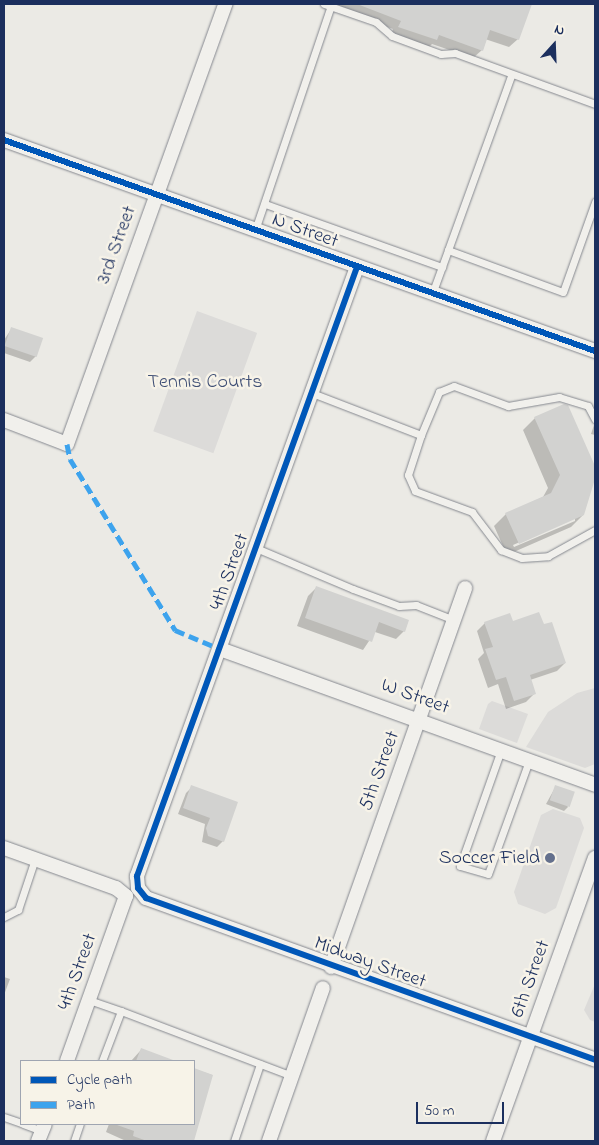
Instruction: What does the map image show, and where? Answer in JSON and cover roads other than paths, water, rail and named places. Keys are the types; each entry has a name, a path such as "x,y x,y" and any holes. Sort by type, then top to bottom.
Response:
{"street":[{"name":"3rd Street","path":"4,420 67,444 225,4"},
{"name":"N Street","path":"4,140 595,351"},
{"name":"4th Street","path":"67,1060 132,892 357,267"},
{"name":"5th Street","path":"331,967 465,588"},
{"name":"W Street","path":"220,649 420,719 595,785"},
{"name":"Midway Street","path":"4,848 132,892 530,1039 595,1060"},
{"name":"6th Street","path":"493,1141 595,858"},
{"path":"269,1141 324,988"}],"lane":[{"path":"255,230 328,5 376,22 392,36 441,54 455,53 511,76 532,79 595,104"},
{"path":"432,294 511,76"},
{"path":"448,250 562,292 595,202"},
{"path":"264,204 442,268"},
{"path":"595,419 588,406 559,397 508,406 454,386 438,392 408,475 414,491 472,512 501,550 522,558 548,556 595,530"},
{"path":"312,393 421,435"},
{"path":"256,548 399,606 416,605 454,620"},
{"path":"501,749 460,866 488,874 530,760"},
{"path":"4,918 18,910 35,859"},
{"path":"89,1000 292,1076"},
{"path":"102,1060 121,1011"},
{"path":"234,1141 260,1064"},
{"path":"4,1117 20,1123"},
{"path":"24,1125 42,1132"},
{"path":"74,1141 80,1125"}],"place":[{"name":"Soccer Field","path":"550,858"}],"park label":[{"name":"Tennis Courts","path":"205,382"}]}
